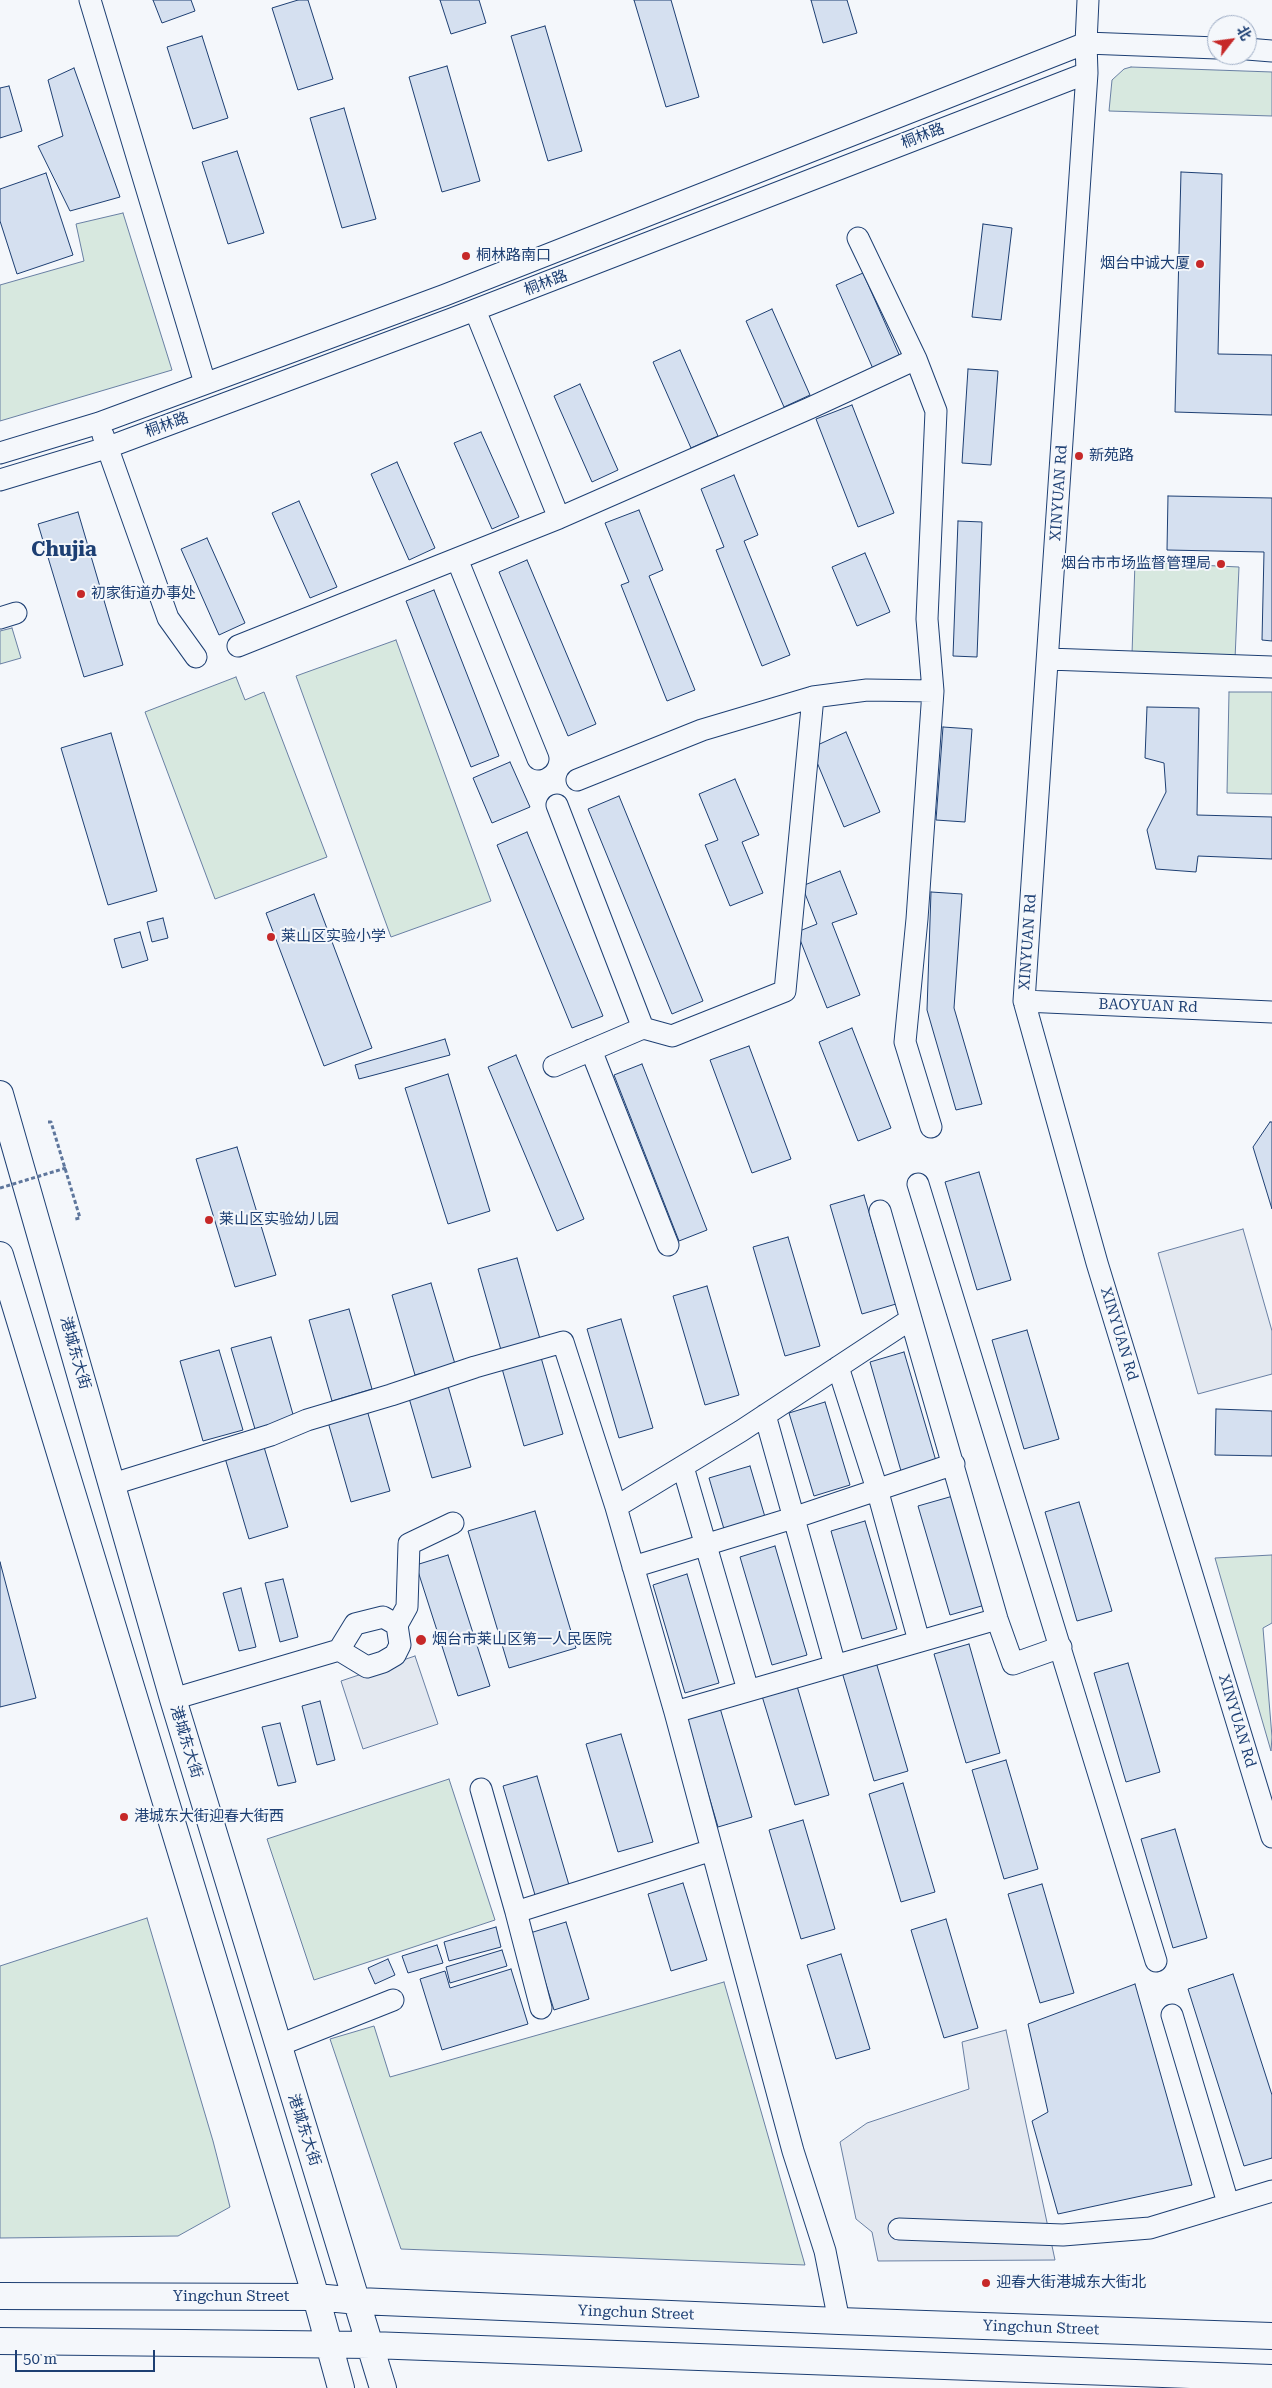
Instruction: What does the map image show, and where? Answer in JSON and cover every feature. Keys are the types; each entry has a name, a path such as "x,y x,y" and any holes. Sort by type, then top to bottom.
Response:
{"main road":[{"name":"港城东大街","path":"0,1094 173,1699 277,2046 358,2301 383,2388"},
{"path":"0,1255 316,2297 341,2388"},
{"name":"Yingchun Street","path":"0,2296 316,2297 358,2301 839,2321 1272,2336"},
{"path":"0,2341 371,2345 1113,2380 1272,2378"}],"street":[{"path":"90,0 205,383"},
{"path":"1087,73 1088,0"},
{"path":"1086,42 1207,48"},
{"name":"桐林路","path":"0,453 99,423 445,295 1086,42"},
{"path":"1257,50 1272,51"},
{"name":"桐林路","path":"0,480 106,448 475,310 1087,73"},
{"name":"XINYUAN Rd","path":"1087,73 1024,1001 1097,1263 1264,1785 1272,1837"},
{"path":"858,238 916,359 936,411 927,619 933,691 917,919 905,1042 931,1127"},
{"path":"475,310 559,518"},
{"path":"238,646 559,518 810,408 916,359"},
{"path":"99,423 106,448 168,618 196,657"},
{"path":"457,559 538,759"},
{"path":"1048,659 1272,667"},
{"path":"577,780 702,730 813,697 867,690 933,691"},
{"path":"554,1066 643,1028 672,1036 785,991 813,697"},
{"path":"557,805 643,1028"},
{"name":"BAOYUAN Rd","path":"1024,1001 1272,1012"},
{"path":"591,1050 668,1245"},
{"path":"918,1184 1156,1961"},
{"path":"880,1211 997,1619 1013,1664 1061,1646"},
{"path":"616,1507 765,1415 911,1319"},
{"path":"113,1484 271,1435 307,1420 475,1367 563,1342 616,1507 675,1712 793,2151 825,2252 839,2321"},
{"path":"838,1367 877,1489 919,1641"},
{"path":"765,1415 835,1665"},
{"path":"633,1568 793,1518 954,1464"},
{"path":"683,1466 748,1690"},
{"path":"339,1650 367,1667 384,1662 395,1655 400,1645 397,1625 406,1607 409,1544 453,1523"},
{"path":"173,1699 339,1650 355,1624 383,1616 397,1625"},
{"path":"675,1712 997,1619"},
{"path":"482,1789 541,2008"},
{"path":"516,1912 712,1850"},
{"path":"277,2046 393,2000"},
{"path":"1172,2015 1228,2203"},
{"path":"899,2229 1063,2235 1150,2228 1272,2191"}],"path":[{"path":"48,1122 51,1122 80,1218 75,1219"},
{"path":"0,1188 66,1168"}],"shaded area":[{"path":"1131,67 1272,72 1272,116 1109,111 1112,80 1124,69"},
{"path":"123,213 172,370 0,421 0,285 84,261 76,224"},
{"path":"1135,562 1239,567 1235,659 1132,654"},
{"path":"12,628 21,658 0,664 0,631"},
{"path":"396,640 491,901 391,937 296,676"},
{"path":"236,677 245,700 264,692 327,857 215,899 145,712"},
{"path":"1229,692 1272,692 1272,794 1227,793"},
{"path":"1243,1229 1272,1331 1272,1374 1198,1394 1158,1253"},
{"path":"1272,1555 1272,1623 1263,1628 1272,1737 1271,1751 1215,1558"},
{"path":"415,1656 438,1724 363,1749 341,1681"},
{"path":"449,1779 495,1920 314,1980 267,1839"},
{"path":"147,1918 213,2141 230,2207 178,2236 0,2238 0,1966"},
{"path":"724,1982 805,2265 401,2249 330,2039 374,2026 390,2077"},
{"path":"1006,2030 1055,2260 878,2261 872,2232 856,2219 840,2142 867,2123 969,2089 962,2042"}],"building":[{"path":"153,0 191,0 195,11 162,23"},
{"path":"298,0 308,0 333,79 298,90 272,8"},
{"path":"440,0 479,0 486,23 451,34"},
{"path":"634,0 671,0 699,97 666,107"},
{"path":"811,0 847,0 857,33 823,43"},
{"path":"545,26 582,151 548,161 511,36"},
{"path":"202,36 228,118 193,129 167,47"},
{"path":"447,66 480,181 442,192 409,77"},
{"path":"74,68 120,197 70,211 38,146 63,136 48,80"},
{"path":"9,86 22,131 0,138 0,88"},
{"path":"344,108 376,219 342,228 310,118"},
{"path":"237,151 264,233 228,244 202,162"},
{"name":"烟台中诚大厦","path":"1181,172 1222,174 1218,354 1272,355 1272,415 1175,412"},
{"path":"46,173 73,255 17,274 0,221 0,189"},
{"path":"983,224 1012,228 1001,320 972,317"},
{"path":"863,273 901,359 874,371 836,285"},
{"path":"772,309 810,395 784,407 746,321"},
{"path":"680,350 718,436 691,448 653,362"},
{"path":"968,369 998,371 991,465 962,463"},
{"path":"580,384 618,470 592,482 554,396"},
{"path":"852,405 894,513 858,527 816,419"},
{"path":"481,432 519,517 492,529 454,443"},
{"path":"397,462 435,548 409,560 371,474"},
{"path":"734,475 758,535 744,541 790,655 762,666 716,550 724,547 701,489"},
{"path":"1168,496 1272,498 1272,641 1262,640 1264,552 1167,550"},
{"path":"299,501 337,587 310,598 272,513"},
{"path":"639,510 663,570 649,576 695,690 667,701 621,585 629,582 605,523"},
{"name":"初家街道办事处","path":"78,512 123,665 84,677 38,524"},
{"path":"958,521 982,522 977,657 953,656"},
{"path":"207,538 245,623 219,635 181,549"},
{"path":"865,553 890,612 857,626 832,567"},
{"path":"527,560 596,724 568,736 499,572"},
{"path":"434,590 499,756 471,767 406,601"},
{"path":"1147,707 1199,708 1197,815 1272,817 1272,859 1198,856 1196,872 1156,869 1147,830 1166,792 1164,763 1145,758"},
{"path":"943,727 972,729 965,822 936,820"},
{"path":"846,732 880,812 844,827 811,748"},
{"path":"111,733 157,891 108,905 61,748"},
{"path":"510,762 530,807 492,823 473,778"},
{"path":"735,779 759,835 742,842 763,893 730,906 705,845 718,840 699,794"},
{"path":"619,796 703,1001 672,1014 588,809"},
{"path":"527,832 603,1016 572,1028 497,845"},
{"path":"840,871 857,914 832,923 860,995 827,1008 797,932 817,924 802,886"},
{"path":"931,892 962,894 954,1008 982,1104 956,1110 927,1010"},
{"path":"314,894 372,1048 324,1066 266,913"},
{"path":"163,918 168,938 152,942 147,922"},
{"path":"140,932 148,960 122,968 114,939"},
{"path":"852,1028 891,1128 858,1141 819,1042"},
{"path":"445,1039 450,1055 359,1079 355,1065"},
{"path":"749,1046 791,1159 752,1173 710,1060"},
{"path":"516,1055 584,1219 557,1231 488,1067"},
{"path":"642,1064 707,1230 679,1241 614,1075"},
{"path":"448,1074 490,1211 448,1224 405,1088"},
{"path":"1270,1122 1272,1122 1272,1209 1253,1147"},
{"path":"237,1147 276,1275 235,1287 196,1159"},
{"path":"979,1172 1011,1280 977,1290 945,1182"},
{"path":"864,1195 896,1304 862,1314 830,1205"},
{"path":"788,1237 820,1346 785,1356 753,1247"},
{"path":"517,1258 540,1339 501,1350 478,1269"},
{"path":"431,1283 455,1364 415,1375 392,1295"},
{"path":"707,1286 739,1395 705,1405 673,1296"},
{"path":"349,1309 372,1389 332,1401 309,1320"},
{"path":"621,1319 653,1428 619,1438 587,1329"},
{"path":"1027,1330 1059,1439 1024,1449 992,1340"},
{"path":"271,1337 294,1418 255,1429 231,1348"},
{"path":"219,1350 243,1430 203,1441 180,1361"},
{"path":"904,1352 936,1461 901,1471 870,1362"},
{"path":"540,1354 563,1434 524,1446 501,1365"},
{"path":"448,1386 471,1467 432,1478 409,1398"},
{"path":"825,1402 850,1485 814,1496 789,1413"},
{"path":"1216,1409 1272,1411 1272,1456 1215,1455"},
{"path":"367,1410 390,1491 351,1502 328,1422"},
{"path":"264,1447 288,1527 249,1539 225,1458"},
{"path":"750,1466 765,1517 724,1529 709,1478"},
{"path":"953,1496 985,1605 950,1615 918,1506"},
{"path":"1079,1502 1112,1611 1077,1621 1045,1512"},
{"path":"535,1511 576,1648 509,1668 468,1531"},
{"path":"865,1521 897,1629 862,1639 831,1531"},
{"path":"775,1546 807,1655 772,1665 740,1557"},
{"path":"448,1555 490,1686 458,1696 416,1565"},
{"path":"0,1562 36,1698 0,1707"},
{"path":"687,1574 719,1683 685,1693 653,1585"},
{"path":"283,1579 298,1637 280,1642 265,1583"},
{"path":"241,1588 256,1647 239,1651 223,1593"},
{"path":"969,1644 1000,1753 966,1763 934,1654"},
{"path":"876,1662 908,1771 874,1781 842,1672"},
{"path":"1128,1663 1160,1772 1126,1782 1094,1673"},
{"path":"797,1686 829,1795 795,1805 762,1696"},
{"path":"320,1701 335,1760 317,1765 302,1706"},
{"path":"720,1708 752,1817 718,1827 686,1718"},
{"path":"280,1723 296,1782 278,1786 262,1727"},
{"path":"621,1734 653,1842 618,1852 586,1744"},
{"path":"1006,1760 1038,1869 1004,1879 972,1770"},
{"path":"537,1776 569,1885 535,1895 503,1786"},
{"path":"903,1783 935,1892 901,1902 869,1794"},
{"path":"803,1820 835,1929 801,1939 769,1830"},
{"path":"1175,1829 1207,1938 1173,1948 1141,1839"},
{"path":"683,1883 707,1960 671,1971 648,1894"},
{"path":"1042,1884 1074,1993 1040,2003 1008,1894"},
{"path":"946,1919 978,2028 944,2038 911,1930"},
{"path":"566,1922 589,1999 554,2010 530,1933"},
{"path":"496,1927 501,1947 449,1961 444,1942"},
{"path":"437,1945 443,1963 408,1973 402,1956"},
{"path":"502,1950 507,1966 450,1983 446,1967"},
{"path":"841,1954 870,2049 836,2059 807,1965"},
{"path":"388,1959 395,1975 375,1984 368,1968"},
{"path":"511,1969 528,2024 442,2050 420,1979 445,1971 450,1988"},
{"path":"1233,1974 1272,2095 1272,2158 1244,2166 1188,1989"},
{"path":"1135,1984 1192,2185 1058,2214 1032,2121 1048,2112 1028,2024"}],"place":[{"name":"桐林路南口","path":"466,256"},
{"name":"烟台中诚大厦","path":"1200,264"},
{"name":"新苑路","path":"1079,456"},
{"name":"烟台市市场监督管理局","path":"1221,564"},
{"name":"初家街道办事处","path":"81,594"},
{"name":"莱山区实验小学","path":"271,937"},
{"name":"莱山区实验幼儿园","path":"209,1220"},
{"name":"烟台市莱山区第一人民医院","path":"421,1640"},
{"name":"港城东大街迎春大街西","path":"124,1817"},
{"name":"迎春大街港城东大街北","path":"986,2283"}],"district":[{"name":"Chujia","path":"64,550"}]}
